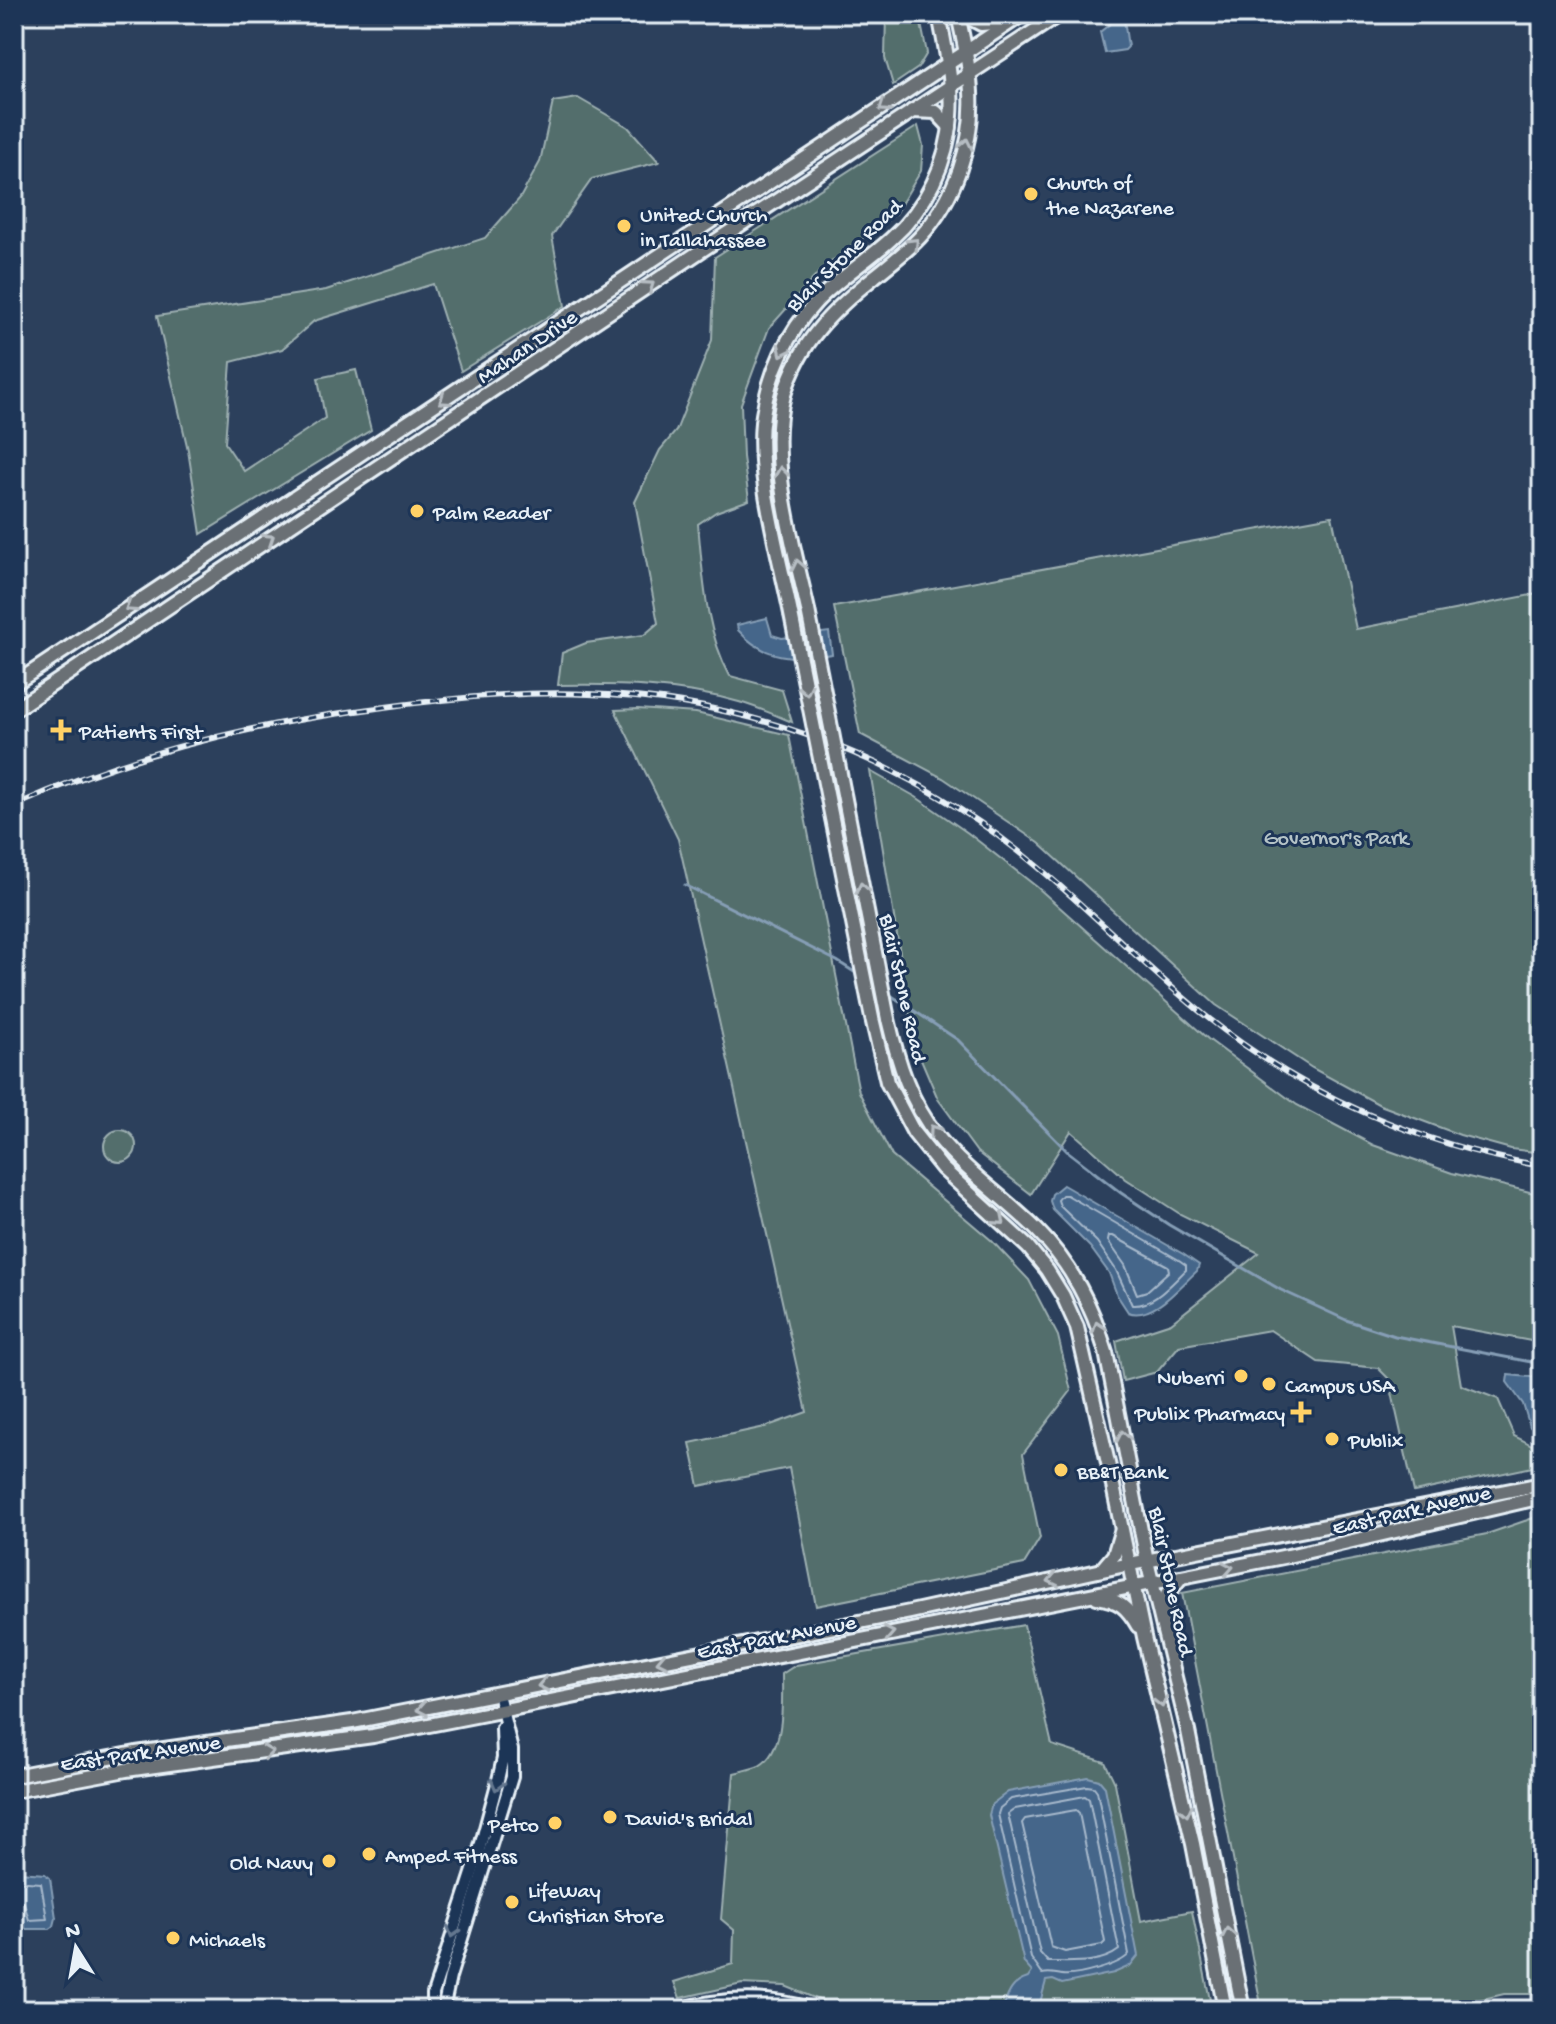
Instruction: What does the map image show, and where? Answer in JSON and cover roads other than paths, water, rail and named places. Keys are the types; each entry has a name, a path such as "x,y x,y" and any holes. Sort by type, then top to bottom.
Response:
{"main road":[{"name":"Blair Stone Road","path":"939,14 952,84 950,127 941,165 929,192 893,238 828,290 791,335 773,373 762,417 764,476 887,1082 914,1133 942,1168 1028,1247 1047,1270 1077,1327 1144,1638 1198,1868 1225,2010"},
{"name":"Blair Stone Road","path":"960,14 971,108 966,149 959,172 940,210 920,237 821,323 791,372 780,415 778,444 789,519 888,1019 902,1074 929,1125 960,1162 1037,1230 1075,1277 1097,1324 1147,1561 1188,1731 1243,2010"},
{"path":"960,14 981,24 1018,17"},
{"name":"Mahan Drive","path":"14,710 1060,14"},
{"name":"Mahan Drive","path":"14,684 1018,17"},
{"path":"912,111 936,112 950,127"},
{"path":"929,192 940,210"},
{"path":"601,296 611,312"},
{"path":"806,313 821,323"},
{"path":"398,430 409,447"},
{"path":"773,522 789,519"},
{"path":"1094,1407 1116,1403"},
{"name":"East Park Avenue","path":"14,1776 136,1753 352,1722 1542,1484"},
{"name":"East Park Avenue","path":"14,1791 126,1770 373,1736 1152,1583 1542,1497"},
{"path":"1404,1511 1407,1528"},
{"path":"1101,1570 1111,1559 1122,1529"},
{"path":"1163,1632 1167,1595 1181,1577"},
{"path":"1090,1595 1114,1600 1126,1607 1144,1638"},
{"path":"1169,1735 1188,1731"}],"street":[{"path":"443,2010 512,1777 512,1750 498,1694"},
{"path":"433,2010 433,1994 477,1858 501,1771 502,1710"},
{"path":"446,1992 451,2010"},
{"path":"676,2010 725,2000 758,1999 817,2010"}],"water":[{"path":"1120,16 1124,19 1128,47 1105,53 1100,32"},
{"path":"767,618 772,635 782,638 829,632 832,654 781,656 759,647 738,630 737,625"},
{"path":"1063,1185 1183,1254 1199,1265 1197,1271 1156,1307 1147,1312 1128,1312 1117,1295 1109,1273 1090,1247 1053,1210 1050,1201 1052,1194"},
{"path":"1508,1375 1542,1378 1542,1436 1530,1427 1523,1404 1507,1382"},
{"path":"1088,1777 1099,1780 1105,1787 1138,1956 1130,1966 1114,1973 1062,1984 1046,1981 1038,2010 1002,2010 1011,1990 1032,1972 1024,1963 989,1815 992,1804 1008,1792"},
{"path":"19,1872 45,1874 50,1878 56,1918 50,1929 23,1929 20,1924 14,1876"}],"waterway":[{"path":"685,885 859,975"},
{"path":"886,992 958,1040 1067,1151 1121,1193 1169,1225 1281,1290 1346,1320 1395,1336 1542,1364"}],"railway":[{"path":"14,806 100,771 189,744 279,724 424,702 534,694 589,694 647,698 760,720 869,760 970,816 1042,870 1207,1017 1244,1045 1323,1093 1365,1113 1452,1145 1542,1166"}],"place":[{"name":"Church of the Nazarene","path":"1031,194"},
{"name":"United Church in Tallahassee","path":"624,226"},
{"name":"Palm Reader","path":"417,511"},
{"name":"Patients First","path":"61,730"},
{"name":"Nuberri","path":"1241,1376"},
{"name":"Campus USA","path":"1269,1384"},
{"name":"Publix Pharmacy","path":"1301,1412"},
{"name":"Publix","path":"1332,1439"},
{"name":"BB&T Bank","path":"1061,1470"},
{"name":"David's Bridal","path":"610,1817"},
{"name":"Petco","path":"555,1823"},
{"name":"Amped Fitness","path":"369,1854"},
{"name":"Old Navy","path":"329,1861"},
{"name":"LifeWay Christian Store","path":"512,1902"},
{"name":"Michaels","path":"173,1938"}],"park label":[{"name":"Governor's Park","path":"1336,836"}]}
